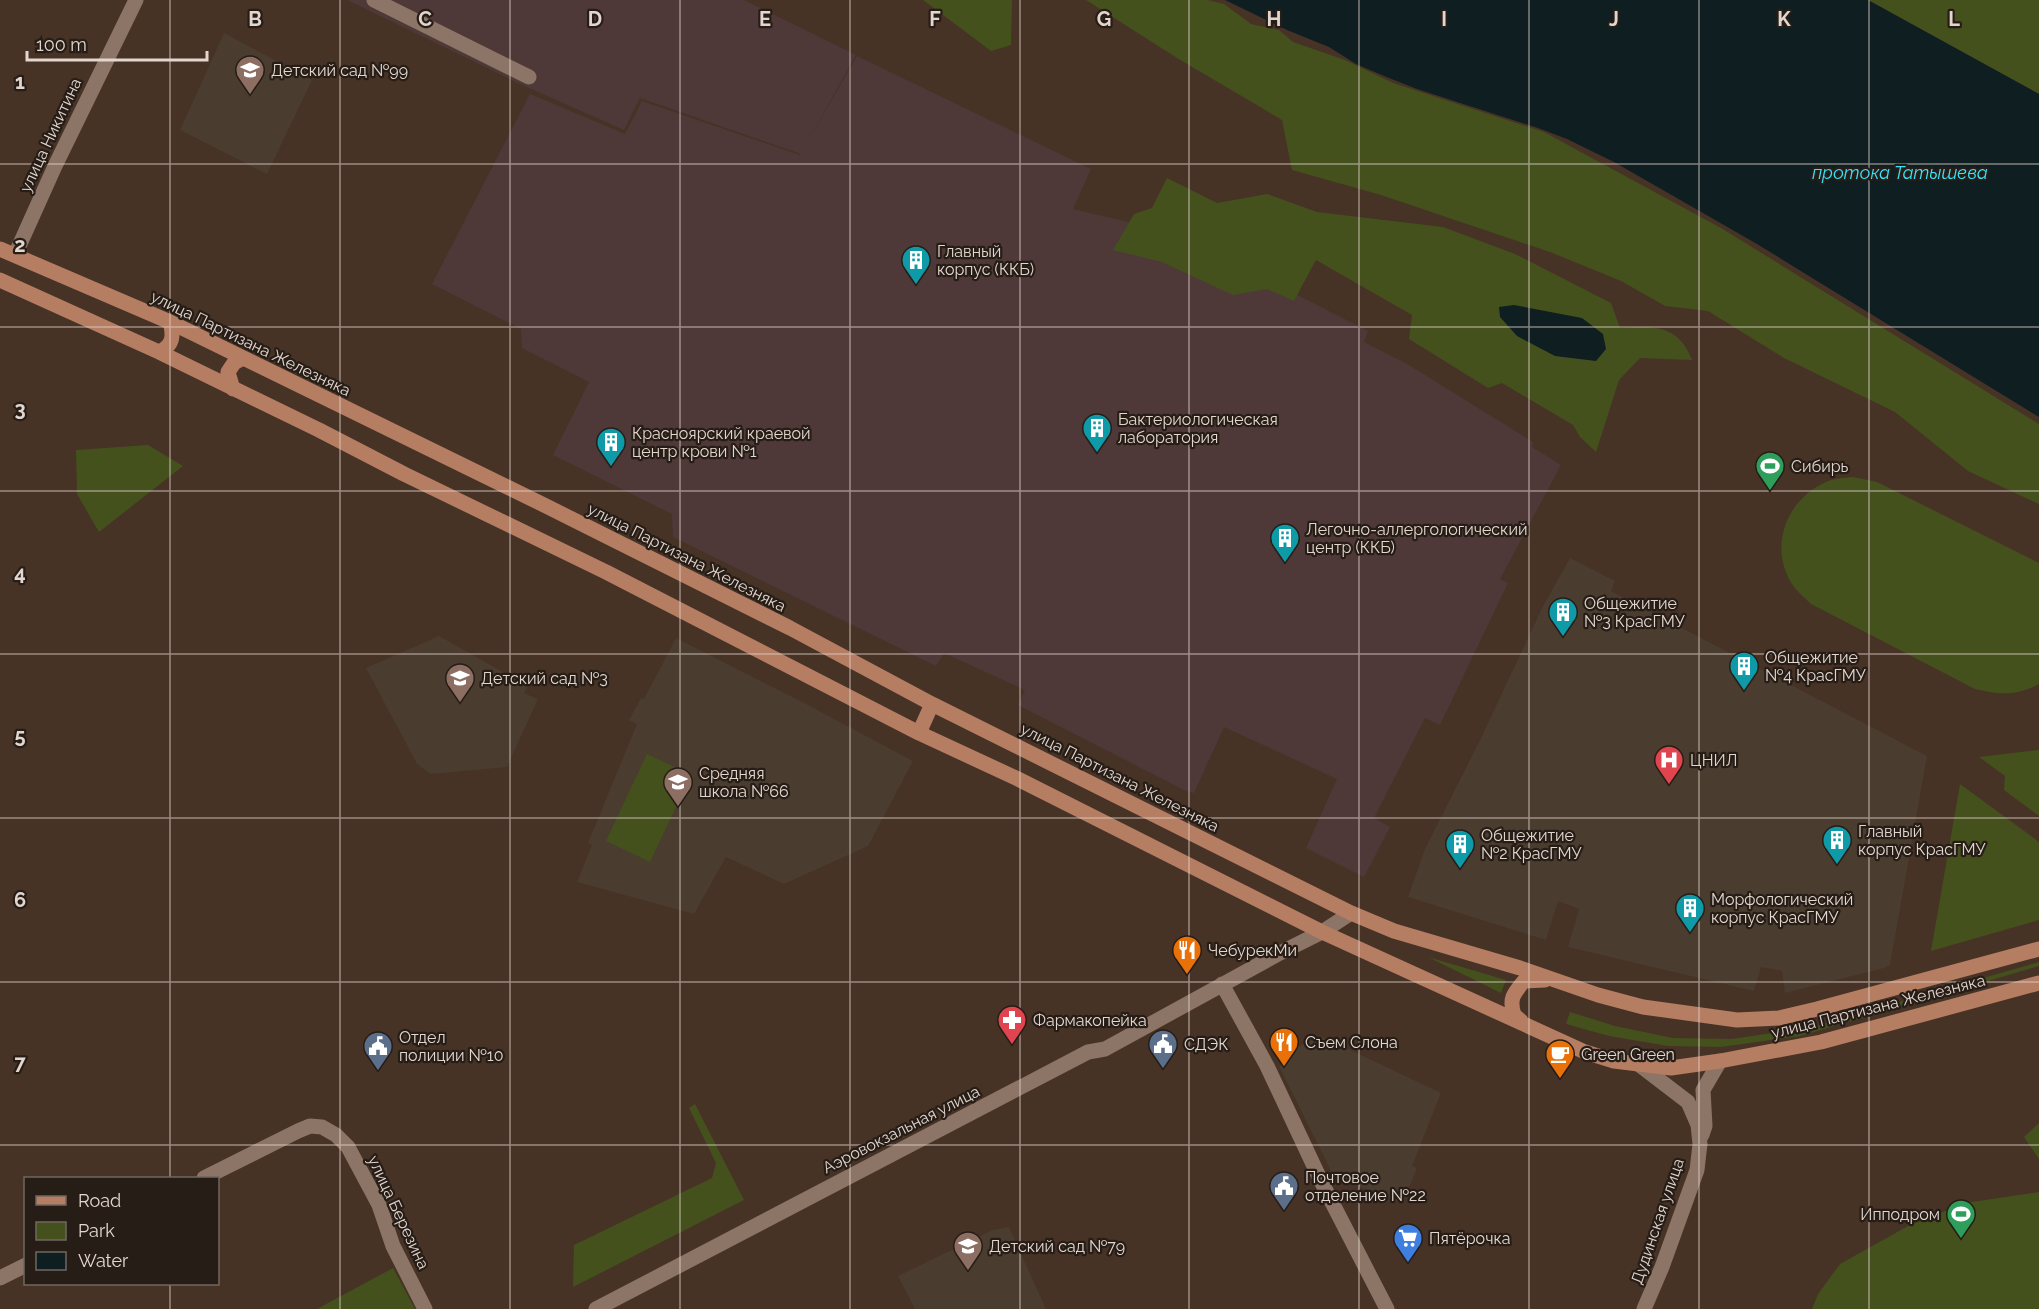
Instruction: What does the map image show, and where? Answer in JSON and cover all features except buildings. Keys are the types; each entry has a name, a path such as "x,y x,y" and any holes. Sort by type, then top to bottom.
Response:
{"main road":[{"name":"улица Партизана Железняка","path":"0,249 170,322 790,628 932,704 1351,913 1394,931 1643,1007 1737,1020 1779,1018 2039,949"},
{"name":"улица Партизана Железняка","path":"0,280 159,352 606,572 919,733 1018,779 1322,933 1585,1052 1614,1061 1671,1068 1720,1061 1821,1042 2039,983"},
{"path":"159,352 167,349 170,344 173,332 170,322"},
{"path":"233,389 228,372 234,363 243,358"},
{"path":"919,733 932,704"},
{"path":"1528,1026 1514,1015 1511,1004 1512,995 1524,981 1551,978"}],"street":[{"name":"улица Никитина","path":"15,255 136,0"},
{"path":"374,0 529,76"},
{"path":"1322,933 1351,913"},
{"name":"Аэровокзальная улица","path":"596,1309 1088,1052 1105,1049 1222,984 1322,933"},
{"path":"1222,984 1267,1066 1321,1181 1387,1309"},
{"name":"Дудинская улица","path":"1644,1309 1662,1267 1697,1170 1705,1126 1703,1090 1720,1061"},
{"path":"1636,1063 1688,1102 1698,1125 1700,1144"},
{"name":"улица Березина","path":"208,1177 310,1126 322,1127 336,1135 348,1147 379,1205 393,1246 425,1309"},
{"path":"0,1278 24,1266"}],"shaded area":[{"path":"347,0 744,0 856,55 805,146 857,56 1091,169 1073,209 1128,222 1150,220 1368,331 1364,342 1409,365 1533,442 1532,447 1561,465 1500,579 1508,583 1440,725 1425,718 1374,818 1390,827 1364,877 1306,848 1337,779 1224,727 1194,793 1186,791 1018,705 1025,690 944,653 936,666 673,537 672,514 553,455 589,382 522,348 521,329 432,284 530,94 625,134 642,101 801,154 640,98 624,130 518,83"},
{"name":"Детский сад №99","path":"224,33 312,80 267,174 180,130"},
{"path":"1570,558 1615,581 1611,591 1927,756 1890,965 1785,993 1782,971 1761,967 1754,991 1568,947 1579,909 1558,901 1546,940 1408,897 1425,849 1480,740 1543,606"},
{"name":"Детский сад №3","path":"439,636 528,686 524,693 538,699 507,767 431,774 417,764 366,668"},
{"name":"Средняя школа №66","path":"676,638 913,761 868,846 784,884 726,857 694,914 577,882 592,845 588,843 637,724 629,720 641,698 644,699"},
{"path":"1321,1036 1441,1093 1412,1166 1417,1168 1403,1203 1370,1190 1336,1181 1279,1066 1286,1062 1281,1054"},
{"name":"Детский сад №79","path":"1009,1227 1046,1309 915,1309 898,1276 993,1230"}],"green space":[{"path":"923,0 1012,0 1011,45 991,51"},
{"path":"1086,0 1208,0 1224,4 1251,24 1279,30 1293,42 1345,60 1393,83 1544,132 1721,228 2039,424 2039,504 1968,471 1895,412 1784,358 1708,311 1665,306 1621,281 1550,252 1381,195 1292,170 1282,120 1177,58"},
{"path":"1868,0 2039,0 2039,94"},
{"path":"1167,178 1217,203 1267,194 1317,212 1443,227 1515,254 1611,303 1620,328 1654,328 1672,334 1686,348 1692,360 1640,358 1619,380 1596,452 1580,437 1573,425 1502,383 1488,388 1409,339 1412,315 1316,260 1294,301 1267,289 1233,295 1162,262 1113,250 1134,214 1152,208"},
{"path":"148,445 183,466 99,532 77,494 76,450"},
{"path":"1853,477 1877,482 2039,563 2039,684 2023,691 2008,693 1975,689 1811,604 1796,589 1785,569 1782,554 1785,525 1801,500 1812,490 1829,481"},
{"path":"2039,750 2039,816 2004,790 2005,776 1979,757"},
{"path":"647,754 691,775 650,862 606,841"},
{"path":"1960,784 2039,842 2039,920 1931,951"},
{"path":"1428,957 1506,980 1501,993"},
{"path":"2039,962 2039,966 1800,1036 1721,1047 1668,1046 1609,1036 1566,1024 1570,1012 1615,1026 1673,1038 1732,1039 1811,1027"},
{"path":"695,1104 744,1200 573,1287 574,1245 712,1178 716,1163 689,1108"},
{"path":"2039,1123 2039,1159 2024,1137"},
{"name":"Ипподром","path":"2039,1192 2039,1309 1812,1309 1818,1294 1840,1264 1908,1226 1965,1203"},
{"path":"393,1268 415,1309 317,1309"}],"water":[{"name":"протока Татышева","path":"1225,0 1868,0 2039,94 2039,417 1757,244 1614,162 1567,139 1538,128 1384,76 1356,64 1329,47 1287,30"},
{"path":"1514,305 1582,318 1603,334 1606,349 1596,361 1555,356 1517,336 1500,317 1499,307"}],"place":[{"name":"Детский сад №99","path":"250,96"},
{"name":"Главный корпус (ККБ)","path":"916,286"},
{"name":"Бактериологическая лаборатория","path":"1097,454"},
{"name":"Красноярский краевой центр крови №1","path":"611,468"},
{"name":"Сибирь","path":"1770,492"},
{"name":"Легочно-аллергологический центр (ККБ)","path":"1285,564"},
{"name":"Общежитие №3 КрасГМУ","path":"1563,638"},
{"name":"Общежитие №4 КрасГМУ","path":"1744,692"},
{"name":"Детский сад №3","path":"460,704"},
{"name":"ЦНИЛ","path":"1669,786"},
{"name":"Средняя школа №66","path":"678,808"},
{"name":"Главный корпус КрасГМУ","path":"1837,866"},
{"name":"Общежитие №2 КрасГМУ","path":"1460,870"},
{"name":"Морфологический корпус КрасГМУ","path":"1690,934"},
{"name":"ЧебурекМи","path":"1187,976"},
{"name":"Фармакопейка","path":"1012,1046"},
{"name":"Съем Слона","path":"1284,1068"},
{"name":"СДЭК","path":"1163,1070"},
{"name":"Отдел полиции №10","path":"378,1072"},
{"name":"Green Green","path":"1560,1080"},
{"name":"Почтовое отделение №22","path":"1284,1212"},
{"name":"Ипподром","path":"1961,1240"},
{"name":"Пятёрочка","path":"1408,1264"},
{"name":"Детский сад №79","path":"968,1272"}]}
